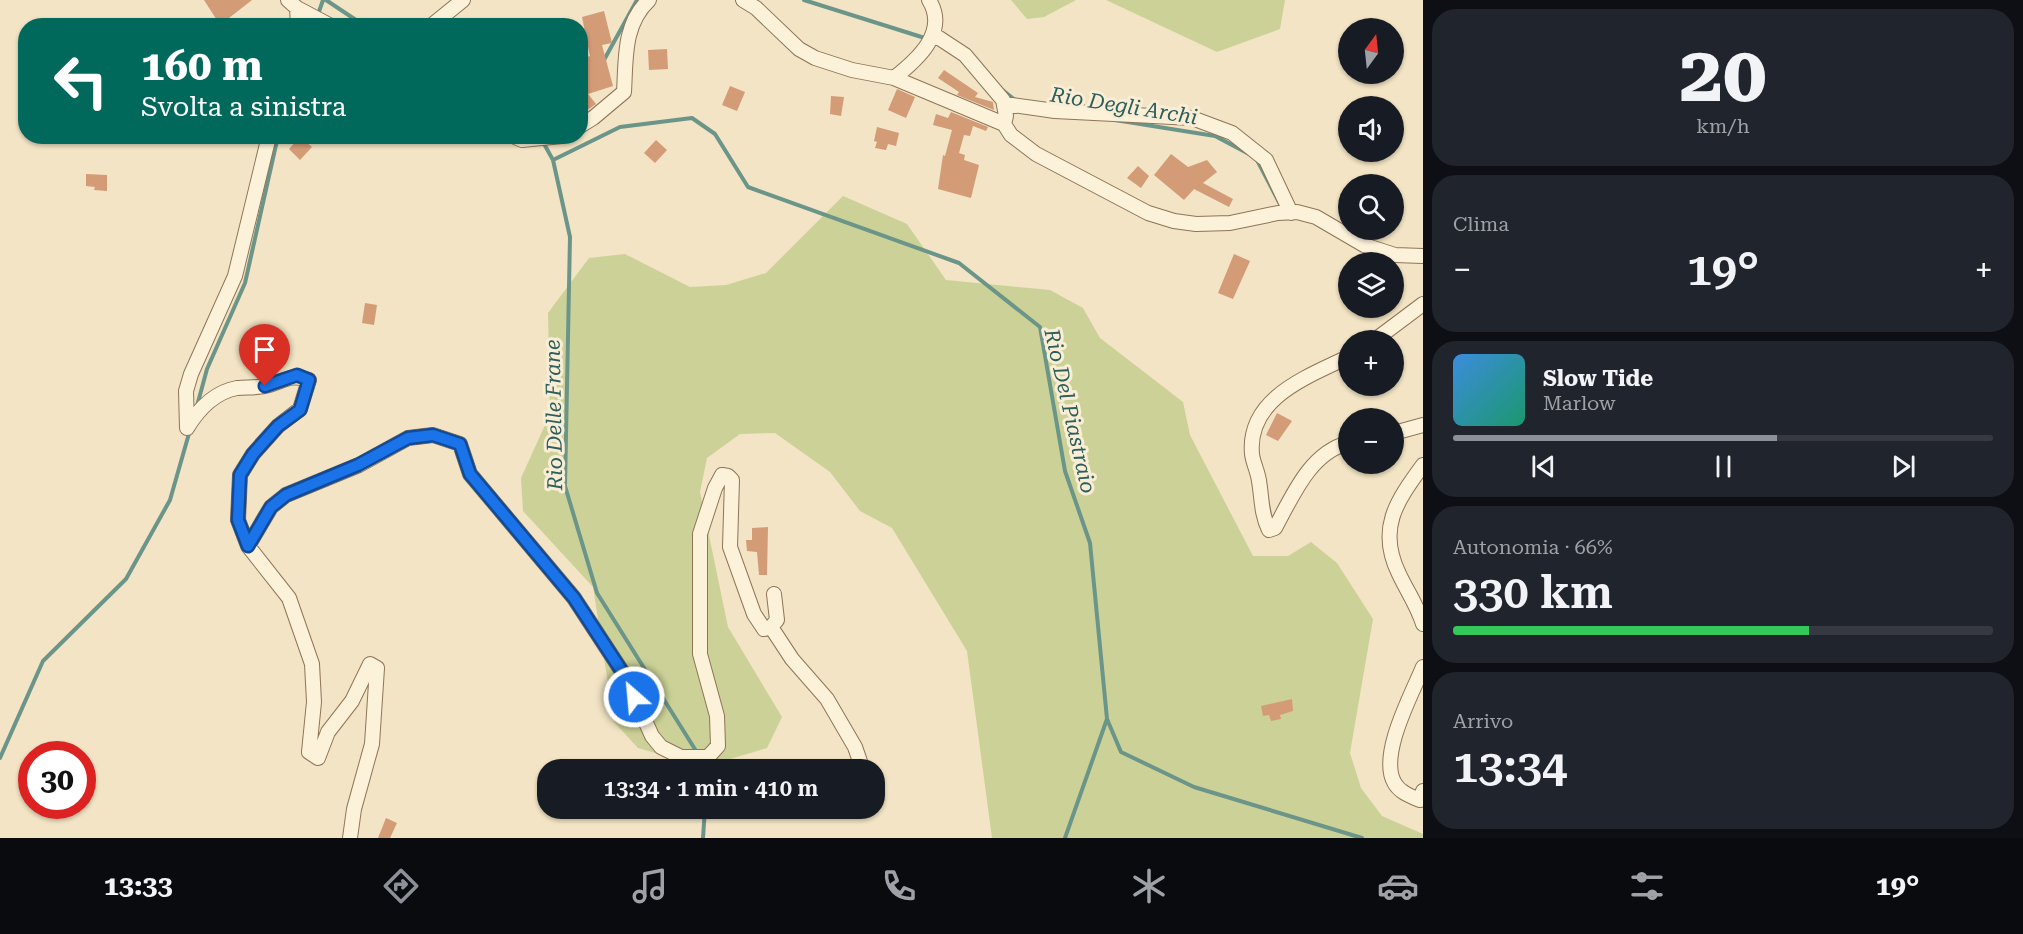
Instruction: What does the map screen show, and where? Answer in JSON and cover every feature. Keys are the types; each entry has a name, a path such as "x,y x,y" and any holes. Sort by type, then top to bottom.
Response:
{"street":[{"path":"441,18 463,0"},
{"path":"588,121 624,92 625,51 630,30 650,0"},
{"path":"743,0 756,8 793,44 815,58 852,70 894,78 1004,123"},
{"path":"894,78 919,59 933,34 935,10 929,0"},
{"path":"293,4 317,18"},
{"path":"933,34 965,55 1005,104 1004,123 1011,135 1036,154 1148,213 1174,221 1196,224 1230,223 1278,213 1316,216 1364,244 1395,255 1423,256"},
{"path":"1005,104 1055,111 1192,118 1232,133 1266,160 1291,213"},
{"path":"267,144 235,276 191,374 186,391 187,428 197,411 216,396 234,389 265,386 297,375 309,380 300,410 278,426 253,454 240,475 238,520 248,546 289,598 312,664 315,702 309,752 318,758 328,732 352,701 370,664 377,668 372,744 354,809 350,838"},
{"path":"1388,330 1423,304"},
{"path":"1338,362 1284,390 1263,410 1255,432 1252,454 1259,481 1264,519 1269,531 1275,528 1313,464 1338,445"},
{"path":"1404,430 1423,425"},
{"path":"248,546 271,507 286,495 358,465 408,438 433,435 460,444 470,474 545,560 579,605 625,676 652,736 661,747 681,757 708,757 718,746 717,716 700,654 700,534 715,488 722,475 732,480 730,547 754,614 764,628 771,627 777,620 774,594"},
{"path":"1423,465 1400,496 1392,520 1388,546 1423,624"},
{"path":"771,627 792,659 827,699 855,747 859,759"},
{"path":"1423,667 1393,741 1390,764 1393,781 1407,795 1420,800 1423,791"}],"green space":[{"path":"1011,0 1076,0 1044,17 1027,19"},
{"path":"1106,0 1285,0 1280,29 1217,52"},
{"path":"843,196 907,224 946,280 1050,290 1083,308 1100,338 1183,402 1190,435 1253,556 1288,556 1311,542 1337,563 1373,619 1350,753 1361,788 1382,816 1423,834 1423,838 992,838 967,651 892,528 860,511 830,472 775,433 740,434 707,458 700,492 728,627 782,717 767,748 730,759 676,759 638,748 614,722 593,587 523,511 521,478 550,414 548,313 589,258 625,254 690,287 726,285 766,273"}],"building":[{"path":"204,0 252,0 229,18 216,18"},
{"path":"604,11 612,43 602,45 613,86 588,94 588,57 590,56 588,18 582,17"},
{"path":"667,49 668,69 649,70 648,50"},
{"path":"944,70 978,93 975,97 993,102 994,110 957,95 959,92 938,78"},
{"path":"730,86 745,92 737,111 722,105"},
{"path":"897,89 915,97 906,118 888,110"},
{"path":"588,94 596,104 588,110"},
{"path":"831,96 844,97 841,116 830,114"},
{"path":"951,112 988,127 986,131 973,126 970,136 964,135 959,153 965,155 964,160 979,165 971,198 938,189 943,155 945,156 952,130 933,125 936,114 948,118"},
{"path":"877,127 899,133 896,146 888,144 886,150 875,148"},
{"path":"656,140 667,150 655,163 644,153"},
{"path":"294,144 308,144 312,147 300,160 289,149"},
{"path":"1171,154 1188,167 1207,160 1217,172 1203,183 1233,199 1229,207 1194,189 1184,200 1154,175"},
{"path":"1138,166 1149,176 1141,188 1127,178"},
{"path":"86,174 107,175 107,191 94,190 95,187 86,186"},
{"path":"1234,254 1250,261 1233,299 1218,293"},
{"path":"365,303 377,305 374,325 362,323"},
{"path":"1277,413 1292,421 1278,441 1266,435"},
{"path":"768,527 767,575 759,575 757,552 747,551 746,540 752,540 752,528"},
{"path":"1292,699 1293,711 1280,715 1281,719 1271,721 1269,715 1263,716 1261,706"},
{"path":"386,818 397,823 390,838 378,838"}],"waterway":[{"path":"317,18 323,0"},
{"path":"326,0 353,18"},
{"name":"Rio Degli Archi","path":"604,60 637,0"},
{"name":"Rio Degli Archi","path":"804,0 928,39"},
{"name":"Rio Degli Archi","path":"1000,88 1015,100"},
{"name":"Rio Del Piastraio","path":"588,143 620,127 692,118 715,134 748,187 959,263 1040,327 1065,471 1090,543 1107,719 1065,838"},
{"name":"Rio Degli Archi","path":"1115,120 1215,136 1249,154"},
{"path":"197,406 207,369 245,283 276,144"},
{"name":"Rio Delle Frane","path":"544,144 553,160 570,237 565,486 597,593 698,754"},
{"name":"Rio Del Piastraio","path":"553,160 585,144"},
{"name":"Rio Degli Archi","path":"1257,160 1280,204"},
{"path":"0,758 43,661 126,579 170,500 190,430"},
{"path":"1107,719 1121,752 1194,787 1362,838"},
{"name":"Rio Delle Frane","path":"703,838 704,819"}],"route":[{"path":"265,386 297,375 309,380 300,410 278,426 253,454 240,475 238,520 248,546 271,507 286,495 358,465 408,438 433,435 460,444 470,474 545,560 574,598 625,676 634,697"}]}
